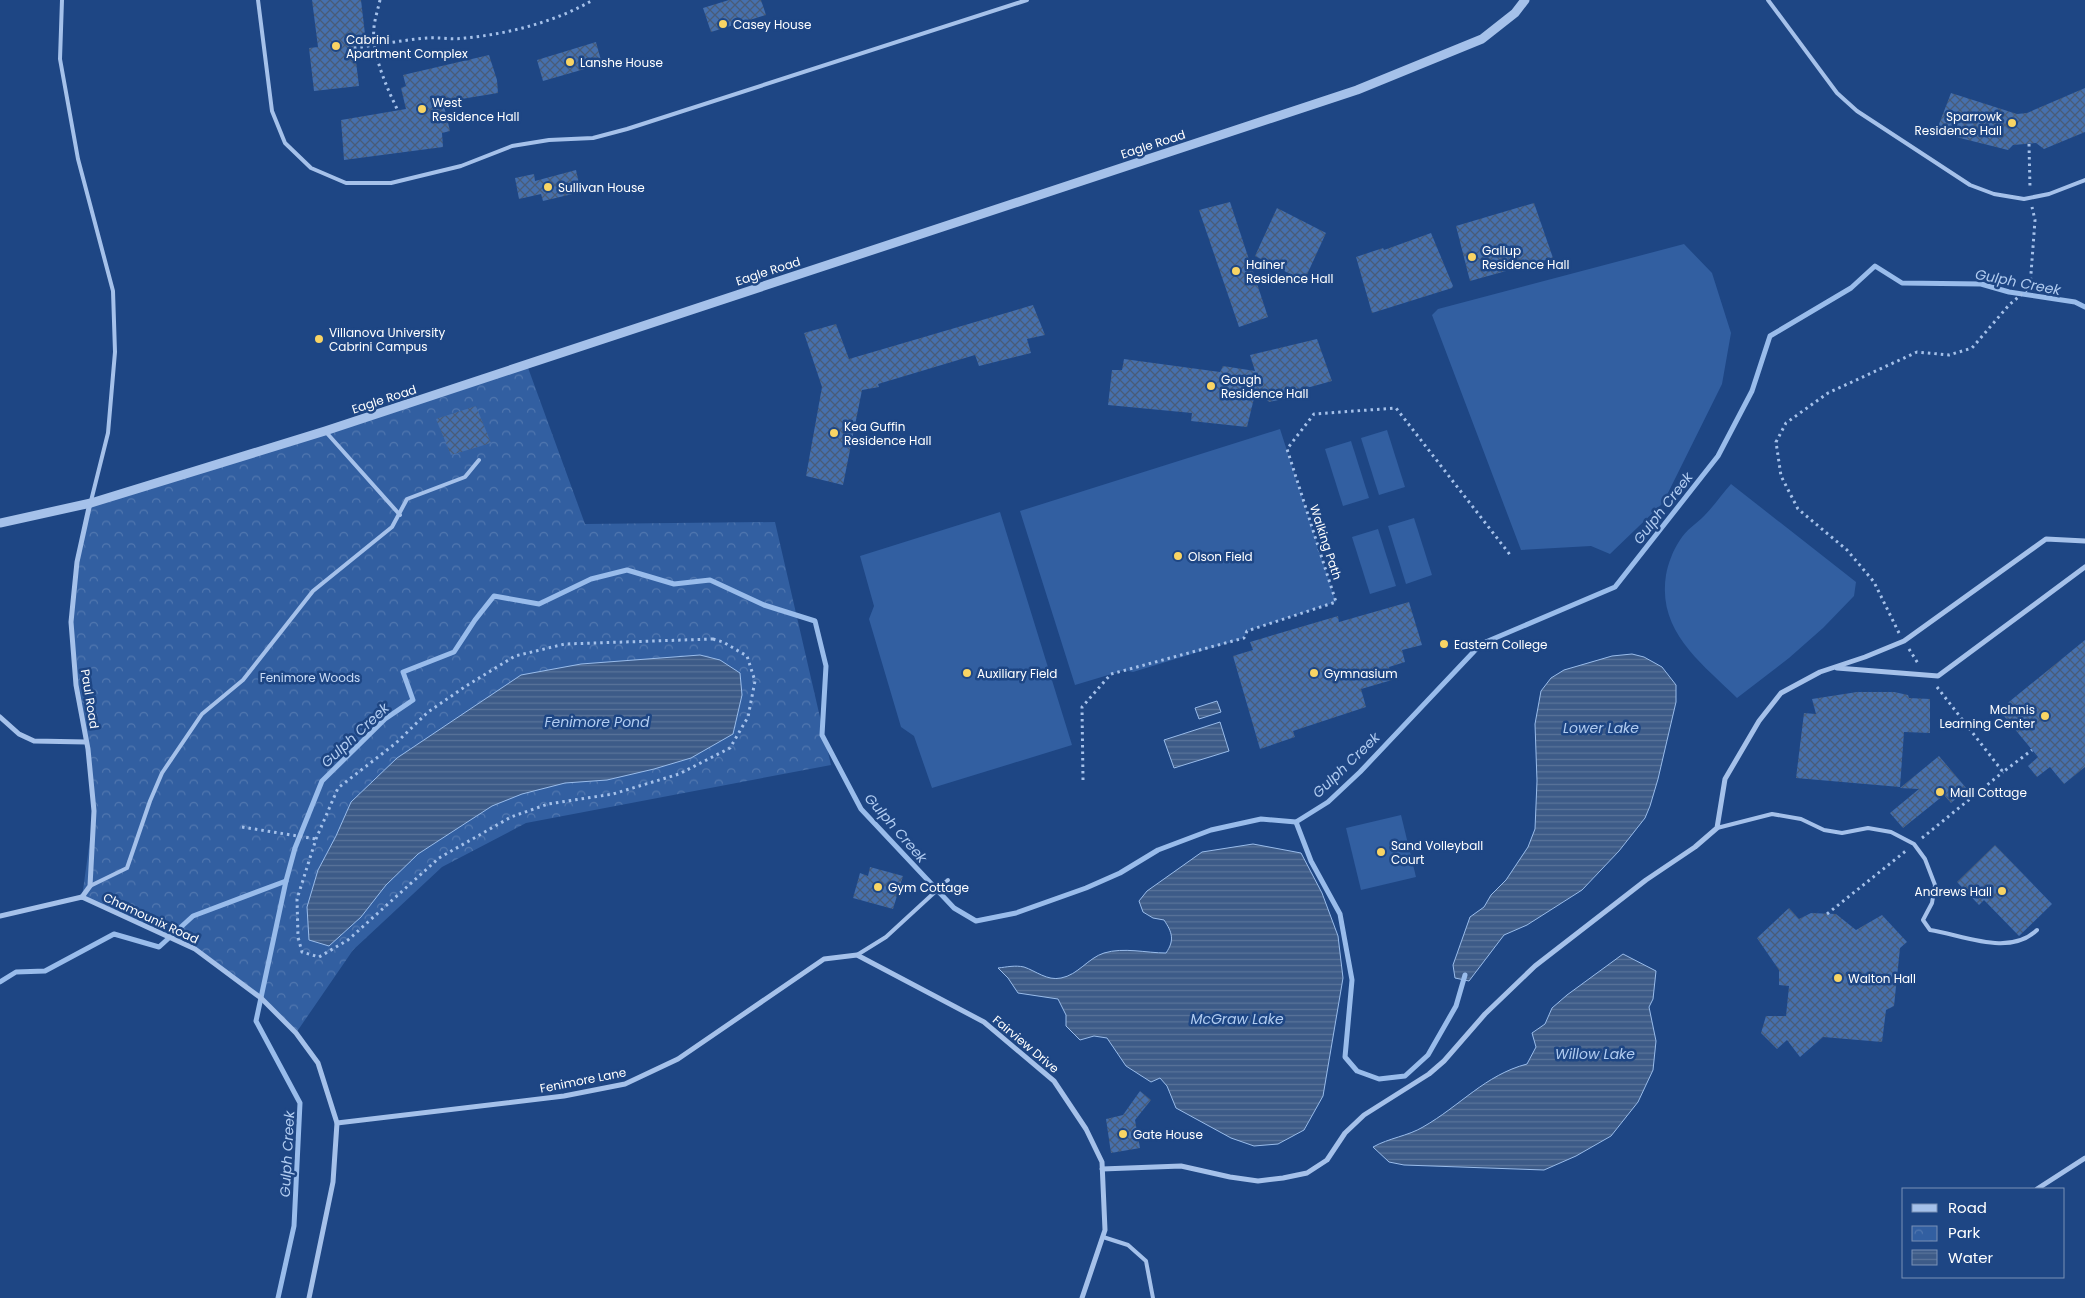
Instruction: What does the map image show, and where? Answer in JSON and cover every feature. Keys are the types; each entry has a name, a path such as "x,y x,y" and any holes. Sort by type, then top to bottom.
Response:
{"street":[{"name":"Eagle Road","path":"0,523 90,503 325,431 1356,90 1482,39 1515,13 1525,0"},
{"name":"Paul Road","path":"90,503 77,562 71,622 76,684 86,742 94,811 90,886"},
{"path":"1102,1169 1181,1166 1258,1181 1283,1178 1307,1172 1327,1160 1345,1133 1364,1115 1406,1090 1437,1068 1495,1003 1535,966 1646,880 1696,847 1717,828 1725,779 1758,722 1781,693 1820,672 1865,657 1904,641 2046,539 2085,542"},
{"path":"1834,668 1938,676 2085,566"},
{"path":"0,717 19,734 34,741 86,742"},
{"path":"0,916 82,897 90,886"},
{"name":"Chamounix Road","path":"82,897 195,949 261,998 296,1033 318,1063 337,1123 334,1182 309,1298"},
{"name":"Fenimore Lane","path":"337,1123 564,1096 625,1084 678,1060 824,959 857,955"},
{"name":"Fairview Drive","path":"857,955 984,1022 1054,1081 1086,1130 1102,1162 1105,1230 1082,1298"},
{"path":"2039,1188 2085,1158"}],"lane":[{"path":"62,0 60,58 78,159 113,292 115,352 108,433 90,503"},
{"path":"258,0 272,111 285,143 310,168 346,182 391,183 461,166 512,146 549,140 594,138 628,130 1027,0"},
{"path":"1768,0 1837,93 1856,111 1970,185 1994,194 2024,199 2049,194 2085,180"},
{"path":"325,431 400,515"},
{"path":"90,886 127,868 150,801 162,774 202,714 243,680 313,591 392,527 407,499 465,477 480,460"},
{"path":"1717,828 1772,814 1801,819 1824,830 1842,832 1868,828 1891,832 1914,844 1925,859 1935,884 1932,903 1923,920 1930,930 1995,944 2012,943 2032,935 2037,930"},
{"path":"857,955 886,937 948,880"},
{"path":"1103,1237 1128,1245 1146,1261 1153,1298"}],"path":[{"path":"380,0 374,29 376,46 383,77 398,111"},
{"path":"354,48 426,38 464,38 503,32 532,25 580,7 593,0"},
{"path":"2029,144 2031,198 2035,220 2030,287 2009,305 1972,348 1949,355 1918,352 1828,393 1786,423 1776,442 1781,476 1798,509 1846,550 1874,582 1893,624 1904,641 2003,772 2032,750"},
{"name":"Walking Path","path":"1083,780 1082,707 1111,674 1244,638 1247,631 1336,602 1286,449 1314,414 1396,408 1511,556"},
{"path":"713,639 723,642 747,656 755,681 748,717 730,748 679,774 613,794 548,804 511,817 439,858 348,940 319,957 302,952 298,936 297,899 316,839 338,788 396,743 428,712 515,656 565,644 713,639"},
{"path":"242,827 316,839"}],"green space":[{"path":"1684,244 1712,273 1731,333 1722,384 1663,503 1610,554 1591,546 1521,550 1432,315 1438,309"},
{"name":"Fenimore Woods","path":"527,365 585,524 775,522 831,765 526,823 442,867 353,950 296,1033 261,998 195,949 82,897 94,811 88,749 76,685 71,622 77,562 91,503"},
{"name":"Olson Field","path":"1280,429 1336,602 1247,631 1244,638 1133,672 1125,670 1075,685 1020,511"},
{"path":"1387,430 1405,487 1379,495 1361,438"},
{"path":"1351,441 1369,498 1343,506 1325,449"},
{"path":"1731,484 1856,582 1854,596 1823,628 1789,658 1737,698 1685,645 1675,630 1668,613 1665,595 1666,575 1677,544 1685,533 1708,512"},
{"name":"Auxiliary Field","path":"1000,512 1072,745 932,788 914,736 901,727 869,619 874,606 860,556"},
{"path":"1414,518 1432,575 1406,584 1388,526"},
{"path":"1378,529 1396,586 1370,594 1352,537"},
{"name":"Sand Volleyball Court","path":"1401,815 1416,877 1361,890 1346,828"}],"water":[{"name":"Lower Lake","path":"1632,654 1644,657 1662,667 1676,685 1676,702 1658,779 1645,818 1619,851 1582,890 1527,925 1504,935 1469,981 1455,978 1453,965 1470,917 1484,907 1491,895 1506,880 1528,847 1535,829 1537,781 1535,724 1541,691 1551,678 1564,670 1612,656"},
{"name":"Fenimore Pond","path":"700,655 720,660 740,673 742,695 733,734 691,758 607,780 565,783 522,794 492,806 418,854 386,885 361,917 329,946 309,940 307,907 318,870 351,802 397,758 521,675 581,664"},
{"path":"1217,701 1221,712 1199,719 1195,708"},
{"path":"1220,722 1229,751 1174,768 1164,740"},
{"name":"McGraw Lake","path":"1253,844 1301,853 1322,893 1338,936 1343,978 1323,1096 1304,1130 1278,1144 1254,1146 1231,1138 1176,1108 1167,1086 1160,1078 1151,1082 1126,1066 1107,1038 1094,1036 1080,1040 1066,1026 1066,1015 1058,999 1018,993 1008,978 998,968 1024,967 1046,977 1056,979 1073,974 1098,955 1112,951 1127,950 1166,953 1171,944 1169,928 1164,920 1153,918 1143,912 1139,901 1147,891 1202,852"},
{"name":"Willow Lake","path":"1623,954 1656,971 1653,999 1649,1007 1656,1041 1653,1070 1638,1102 1611,1136 1576,1156 1544,1170 1404,1165 1389,1162 1373,1147 1423,1127 1485,1083 1512,1069 1527,1064 1536,1047 1532,1033 1545,1024 1552,1008"}],"building":[{"name":"Cabrini Apartment Complex","path":"312,0 361,0 366,43 354,45 359,86 314,91 309,48 318,47"},
{"name":"Casey House","path":"729,0 761,0 766,15 711,32 703,8"},
{"name":"Lanshe House","path":"596,42 602,64 543,81 537,60"},
{"name":"West Residence Hall","path":"489,55 497,80 498,93 443,102 450,131 442,133 443,147 344,160 341,120 406,109 401,88 406,86 403,75"},
{"name":"Sparrowk Residence Hall","path":"2085,88 2085,132 2044,149 2036,143 2013,145 2008,150 1936,132 1951,93 2017,114 2027,113"},
{"name":"Sullivan House","path":"576,170 581,192 543,201 541,194 519,199 515,178 534,174 535,181"},
{"path":"1230,202 1268,317 1239,327 1199,210"},
{"path":"1534,203 1553,258 1470,281 1456,226"},
{"path":"1277,208 1326,233 1304,281 1255,256"},
{"path":"1431,233 1453,286 1452,288 1372,313 1356,257 1383,248 1384,250"},
{"name":"Kea Guffin Residence Hall","path":"1033,305 1045,335 1027,339 1031,353 979,366 975,355 878,384 879,387 862,390 843,485 806,476 822,387 804,333 836,324 849,359"},
{"name":"Gough Residence Hall","path":"1317,339 1332,381 1292,392 1293,397 1269,402 1256,390 1247,427 1191,421 1192,413 1108,405 1112,370 1122,370 1124,359 1220,372 1223,366 1255,371 1250,355"},
{"path":"476,406 491,443 451,455 436,419"},
{"name":"Gymnasium","path":"1409,602 1422,645 1402,650 1405,662 1389,667 1392,680 1361,689 1366,707 1293,731 1295,737 1260,749 1233,656 1253,650 1250,642 1338,616 1339,622"},
{"name":"McInnis Learning Center","path":"2085,640 2085,767 2064,784 2050,767 2037,777 2028,766 2038,757 1999,710"},
{"path":"1857,692 1894,692 1908,695 1909,698 1930,699 1930,733 1904,732 1900,787 1796,778 1804,713 1816,714 1812,699"},
{"name":"Mall Cottage","path":"1939,756 1967,789 1951,803 1944,795 1903,828 1890,813 1919,789 1900,788"},
{"name":"Andrews Hall","path":"1995,845 2052,904 2019,936 1984,900 1979,905 1957,882"},
{"name":"Gym Cottage","path":"870,867 903,876 893,909 853,898 860,873 868,876"},
{"name":"Walton Hall","path":"1789,908 1799,919 1811,913 1836,914 1856,930 1882,915 1907,942 1900,948 1894,1006 1886,1010 1882,1042 1823,1037 1800,1057 1787,1040 1777,1049 1761,1033 1766,1016 1786,1016 1789,986 1779,985 1779,970 1757,938"},
{"name":"Gate House","path":"1140,1091 1151,1100 1135,1120 1140,1148 1111,1153 1106,1119 1123,1115"}],"waterway":[{"name":"Gulph Creek","path":"278,1298 294,1226 300,1103 256,1021 286,881 295,848 322,781 385,719 413,700 403,672 454,652 475,620 494,596 539,604 591,579 627,570 674,584 710,580 764,605 815,621 826,666 822,735 861,809 954,908 976,921 1016,913 1086,888 1120,873 1158,850 1211,830 1261,819 1296,822 1328,802 1360,772 1481,644 1615,587 1718,456 1752,391 1770,336 1851,288 1875,266 1902,283 1981,284 2009,292 2075,302 2085,307"},
{"path":"1296,822 1311,861 1340,914 1352,980 1345,1057 1357,1071 1379,1079 1405,1076 1428,1055 1456,1006 1465,975"},
{"path":"0,982 16,972 45,971 114,934 159,947 193,916 286,881"}],"place":[{"name":"Casey House","path":"723,24"},
{"name":"Cabrini Apartment Complex","path":"336,46"},
{"name":"Lanshe House","path":"570,62"},
{"name":"West Residence Hall","path":"422,109"},
{"name":"Sparrowk Residence Hall","path":"2012,123"},
{"name":"Sullivan House","path":"548,187"},
{"name":"Gallup Residence Hall","path":"1472,257"},
{"name":"Hainer Residence Hall","path":"1236,271"},
{"name":"Villanova University Cabrini Campus","path":"319,339"},
{"name":"Gough Residence Hall","path":"1211,386"},
{"name":"Kea Guffin Residence Hall","path":"834,433"},
{"name":"Olson Field","path":"1178,556"},
{"name":"Eastern College","path":"1444,644"},
{"name":"Auxiliary Field","path":"967,673"},
{"name":"Gymnasium","path":"1314,673"},
{"name":"McInnis Learning Center","path":"2045,716"},
{"name":"Mall Cottage","path":"1940,792"},
{"name":"Sand Volleyball Court","path":"1381,852"},
{"name":"Gym Cottage","path":"878,887"},
{"name":"Andrews Hall","path":"2002,891"},
{"name":"Walton Hall","path":"1838,978"},
{"name":"Gate House","path":"1123,1134"}]}
